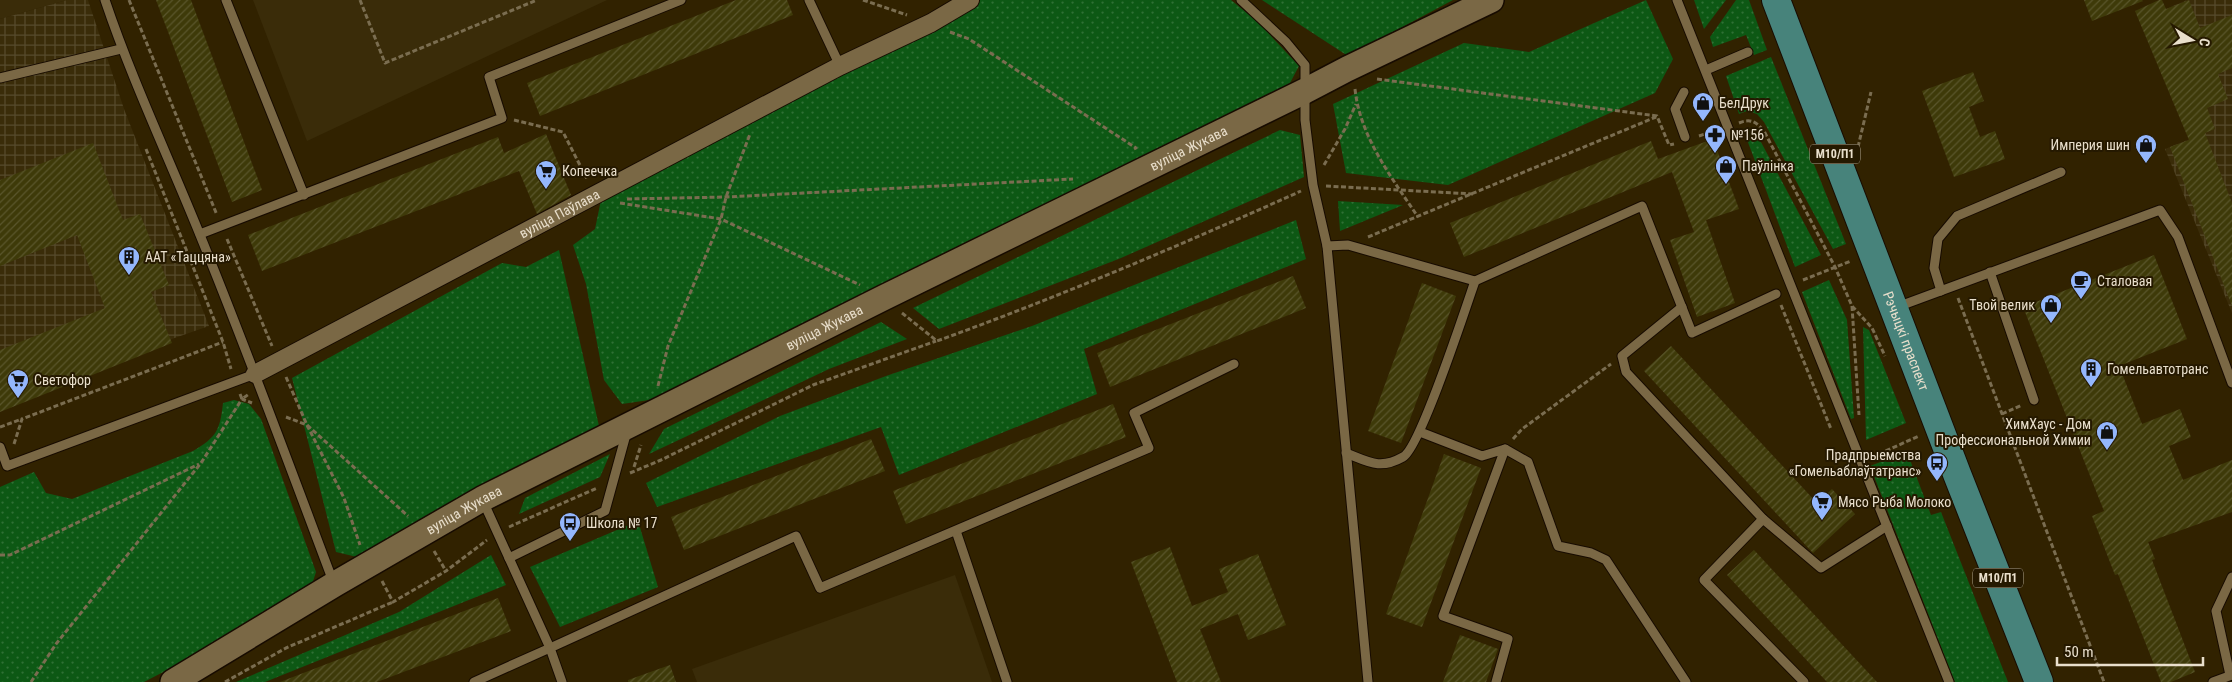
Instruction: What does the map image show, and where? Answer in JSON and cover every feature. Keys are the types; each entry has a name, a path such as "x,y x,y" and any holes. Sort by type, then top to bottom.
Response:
{"main road":[{"name":"Рэчыцкі праспект","path":"1776,0 2039,682"}],"street":[{"name":"вуліца Паўлава","path":"255,374 594,194 840,66 931,23 970,0"},
{"name":"вуліца Жукава","path":"173,682 334,584 482,499 1347,69 1491,0"}],"lane":[{"path":"105,0 121,49 200,234 240,335 334,584"},
{"path":"226,0 304,196"},
{"path":"200,234 304,196 502,118 489,77 681,0"},
{"path":"809,0 840,66"},
{"path":"1241,0 1286,42 1305,66 1305,120 1313,185 1327,246 1368,682"},
{"path":"1676,0 1706,70 1949,682"},
{"path":"0,78 121,49"},
{"path":"1706,70 1748,52"},
{"path":"1684,92 1675,108 1689,137"},
{"path":"1941,291 1934,268 1938,239 1956,216 2061,172"},
{"path":"1327,246 1348,245 1475,281 1642,206 1692,333 1776,294"},
{"path":"1894,308 2160,210 2178,237 2232,383"},
{"path":"1990,272 2034,400"},
{"path":"1346,453 1380,465 1405,456 1420,432 1475,281"},
{"path":"1682,307 1622,356 1626,372 1763,520 1821,568 1887,526"},
{"path":"474,682 796,536 820,588 1149,448 1134,414 1234,364"},
{"path":"0,447 7,466 255,374"},
{"path":"509,558 605,510 629,425"},
{"path":"1420,432 1482,456 1505,449 1528,462 1558,546 1591,553 1606,560 1686,682"},
{"path":"1496,682 1508,639 1443,616 1505,449"},
{"path":"482,499 550,648 562,682"},
{"path":"1763,520 1704,580 1804,682"},
{"path":"956,531 1007,682"},
{"path":"2213,682 2231,675 2216,611 2232,577"}],"path":[{"path":"129,0 221,226 279,361 307,425 344,498 360,545"},
{"path":"360,0 385,63 536,0"},
{"path":"863,0 931,23 969,39 1136,148 1128,152"},
{"path":"1374,78 1657,116"},
{"path":"1354,82 1356,104 1364,126 1380,159 1418,217"},
{"path":"1857,151 1870,92"},
{"path":"1313,185 1345,129 1356,104"},
{"path":"632,473 651,414 668,346 721,220 726,197 761,107"},
{"path":"1348,245 1675,108"},
{"path":"1657,116 1669,145 1677,143"},
{"path":"502,118 563,132 594,194 601,200 726,197 1080,179"},
{"path":"1746,120 1756,122 1764,131 1835,266 1852,306 1860,422"},
{"path":"1689,137 1718,129"},
{"path":"144,144 223,342 242,399 307,425 424,533 446,571"},
{"path":"1801,282 1835,266 1856,260"},
{"path":"1954,286 2104,682"},
{"path":"1852,306 1872,328 1886,359"},
{"path":"0,427 240,335"},
{"path":"225,682 286,648 393,602 446,571 497,532 632,473 813,385 937,341"},
{"path":"1505,449 1522,429 1622,356"},
{"path":"31,682 56,644 201,463 242,399"},
{"path":"2002,414 2034,400"},
{"path":"7,466 22,419"},
{"path":"1862,462 1919,436 1915,427"},
{"path":"0,555 10,555 201,463"},
{"path":"378,574 393,602"}],"shaded area":[{"path":"0,0 67,0 0,19"},
{"name":"ААТ «Таццяна»","path":"67,0 88,0 124,109 209,326 0,399 0,19"},
{"path":"253,0 607,0 307,141"},
{"path":"2187,0 2232,0 2232,313 2165,149 2215,129 2166,9"},
{"path":"955,575 992,682 697,682 692,669"}],"green space":[{"path":"970,0 1231,0 1258,22 1299,66 1290,83 1120,172 972,239 656,399 622,404 604,380 586,284 573,245 595,229 601,200"},
{"path":"1262,0 1453,0 1348,56"},
{"path":"1646,0 1673,59 1655,93 1448,185 1346,173 1333,104 1464,43 1529,52"},
{"path":"1694,0 1726,0 1704,29"},
{"path":"1736,0 1749,0 1767,50 1754,55 1746,35 1713,47 1710,37"},
{"path":"1771,57 1846,244 1833,249 1764,122 1757,114 1747,111 1739,114 1726,76"},
{"path":"1748,128 1754,131 1762,144 1821,255 1795,267 1743,129"},
{"path":"1280,130 1300,135 1304,177 1121,258 939,329 913,308"},
{"path":"1338,201 1403,205 1340,231"},
{"path":"1296,220 1306,259 1084,349 1097,394 899,475 881,427 657,507 646,483 780,416 886,376 1032,326"},
{"path":"559,250 599,426 425,517 357,557 336,552 292,378 502,263 526,267"},
{"path":"1829,280 1847,320 1854,418 1851,419 1802,292"},
{"path":"881,322 907,339 829,369 649,454 664,429"},
{"path":"1863,327 1869,330 1906,423 1866,440"},
{"path":"234,400 249,404 261,419 316,572 308,597 144,682 0,682 0,487 34,472 46,493 72,499 193,451 216,432 219,426 223,403"},
{"path":"1907,452 1931,515 1941,512 2008,682 1955,682 1870,466"},
{"path":"610,454 600,477 519,514 525,498"},
{"path":"638,521 658,587 560,627 530,567"},
{"path":"491,555 506,585 265,682 236,682 399,612"}],"building":[{"path":"156,0 191,0 262,190 232,202"},
{"path":"736,0 787,0 793,15 540,116 527,83"},
{"path":"2084,0 2142,0 2143,1 2092,21"},
{"path":"2162,0 2166,9 2189,0 2200,28 2232,15 2232,68 2218,74 2228,99 2207,108 2215,129 2205,133 2232,203 2232,306 2170,147 2189,140 2135,11"},
{"path":"1973,72 1984,101 1969,107 1980,137 1995,131 2005,159 1954,177 1922,91"},
{"path":"546,134 571,195 537,214 519,171 262,271 248,235 498,137 504,153"},
{"path":"1713,139 1739,209 1706,220 1735,303 1697,317 1670,240 1694,232 1672,172 1464,257 1450,223 1651,141 1658,159"},
{"name":"ААТ «Таццяна»","path":"93,143 123,220 140,214 169,285 151,292 172,343 0,412 0,350 105,308 77,235 0,266 0,180"},
{"name":"Гомельавтотранс","path":"2154,255 2187,339 2119,366 2142,424 2180,409 2191,437 2169,446 2183,480 2232,460 2232,512 2148,542 2155,559 2152,560 2195,672 2171,682 2161,682 2118,574 2115,575 2092,516 2104,511 2023,307"},
{"path":"1293,276 1306,308 1110,387 1097,353"},
{"path":"1422,283 1456,296 1401,443 1368,431"},
{"path":"1671,346 1817,503 1832,489 1855,514 1813,553 1644,371"},
{"path":"1113,404 1126,437 906,524 893,491"},
{"path":"871,439 885,471 684,550 671,517"},
{"path":"1444,454 1481,468 1422,627 1386,614"},
{"path":"1170,547 1192,606 1228,592 1219,569 1258,554 1286,625 1248,640 1238,614 1200,629 1221,682 1177,682 1131,562"},
{"path":"1754,550 1877,682 1827,682 1727,575"},
{"path":"498,598 511,631 377,682 280,682"},
{"path":"1460,635 1498,649 1486,682 1443,682"},
{"path":"670,665 676,682 628,682 628,680"}],"place":[{"name":"БелДрук","path":"1703,122"},
{"name":"№156","path":"1715,154"},
{"name":"Империя шин","path":"2146,164"},
{"name":"Паўлінка","path":"1726,185"},
{"name":"Копеечка","path":"546,190"},
{"name":"ААТ «Таццяна»","path":"129,276"},
{"name":"Сталовая","path":"2081,300"},
{"name":"Твой велик","path":"2051,324"},
{"name":"Гомельавтотранс","path":"2091,388"},
{"name":"Светофор","path":"18,399"},
{"name":"ХимХаус - Дом Профессиональной Химии","path":"2107,451"},
{"name":"Прадпрыемства «Гомельаблаўтатранс»","path":"1937,482"},
{"name":"Мясо Рыба Молоко","path":"1822,521"},
{"name":"Школа № 17","path":"570,542"}]}
